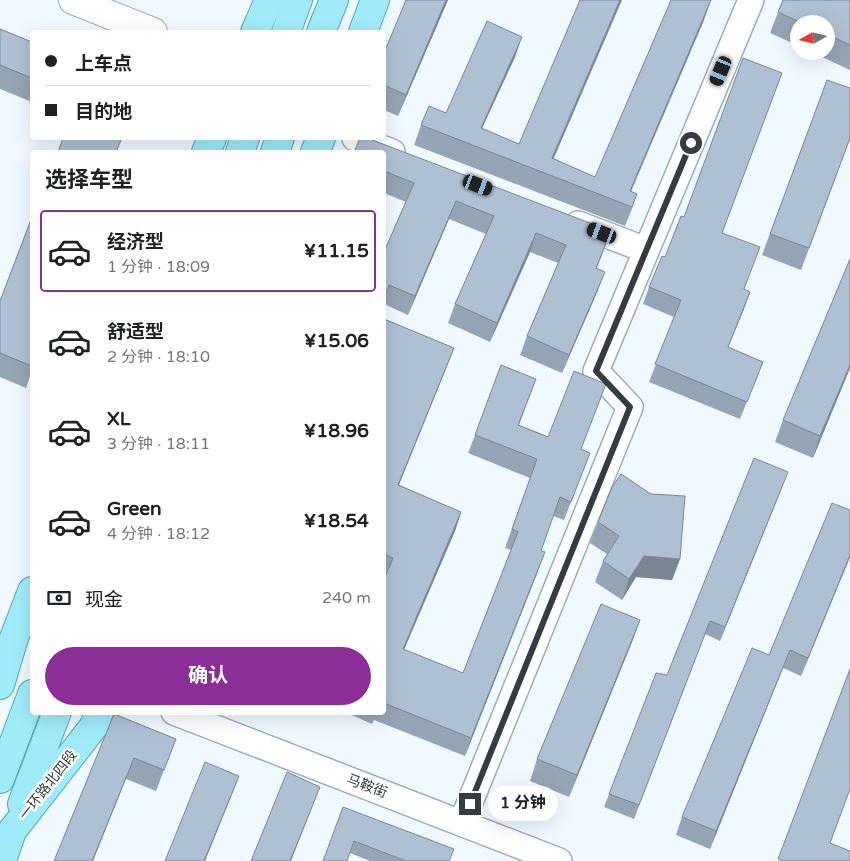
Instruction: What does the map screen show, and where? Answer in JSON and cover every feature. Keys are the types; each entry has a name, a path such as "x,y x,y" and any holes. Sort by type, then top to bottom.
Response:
{"main road":[{"path":"256,30 269,0"},
{"path":"287,30 298,0"},
{"path":"364,30 375,0"},
{"path":"0,685 7,635 30,595"},
{"path":"0,779 30,699"},
{"path":"12,831 57,715"},
{"name":"一环路北四段","path":"2,861 12,831 94,726 98,715"}],"street":[{"path":"73,0 148,30"},
{"path":"462,822 630,407 596,371 751,0"},
{"path":"360,140 410,159"},
{"path":"555,215 646,250"},
{"name":"马鞍街","path":"182,715 559,861"}],"building":[{"path":"406,0 446,0 406,95 386,86 386,48"},
{"path":"580,0 620,0 552,158 595,177 671,0 711,0 630,191 637,194 632,207 421,125 429,106 446,113 487,21 522,37 481,128 519,144"},
{"path":"783,0 850,0 850,45 835,38 835,15 790,15 790,18 778,12"},
{"path":"0,29 30,41 30,77 0,65"},
{"path":"743,58 782,73 722,233 760,247 744,289 750,292 728,347 763,362 747,402 655,364 681,300 649,287 662,256 665,257 681,216 684,217"},
{"path":"827,80 850,88 850,138 809,248 770,234"},
{"path":"62,140 121,140 117,150 59,150"},
{"path":"359,140 372,140 611,231 596,268 605,272 569,355 527,336 566,245 536,233 497,323 455,304 494,216 456,201 415,296 389,285 386,295 386,247 414,183 386,172 386,150 355,150"},
{"path":"30,222 30,365 0,353 0,301"},
{"path":"850,259 850,365 820,436 783,420"},
{"path":"386,320 454,348 398,485 461,512 403,649 463,673 518,532 512,529 537,459 475,435 501,365 536,379 518,425 548,437 574,371 606,384 581,449 590,453 571,502 560,497 541,551 545,552 471,738 386,704 386,574 393,558 386,555"},
{"path":"754,458 788,472 725,627 710,621 639,805 609,794 656,673 667,675"},
{"path":"621,474 651,494 685,496 680,559 644,556 629,579 603,561 619,536 598,522 612,487"},
{"path":"832,503 850,510 850,555 808,658 790,650 716,831 682,817 752,648 769,655"},
{"path":"601,604 640,620 577,775 537,759"},
{"path":"850,669 850,789 830,843 850,851 850,861 783,861 778,859"},
{"path":"114,715 176,739 164,770 134,758 92,861 54,861"},
{"path":"205,762 239,776 204,861 165,861"},
{"path":"287,772 320,787 290,861 251,861"},
{"path":"343,807 454,849 449,861 406,861 354,841 347,861 323,861"}],"route":[{"path":"470,804 630,407 596,371 691,143"}]}
